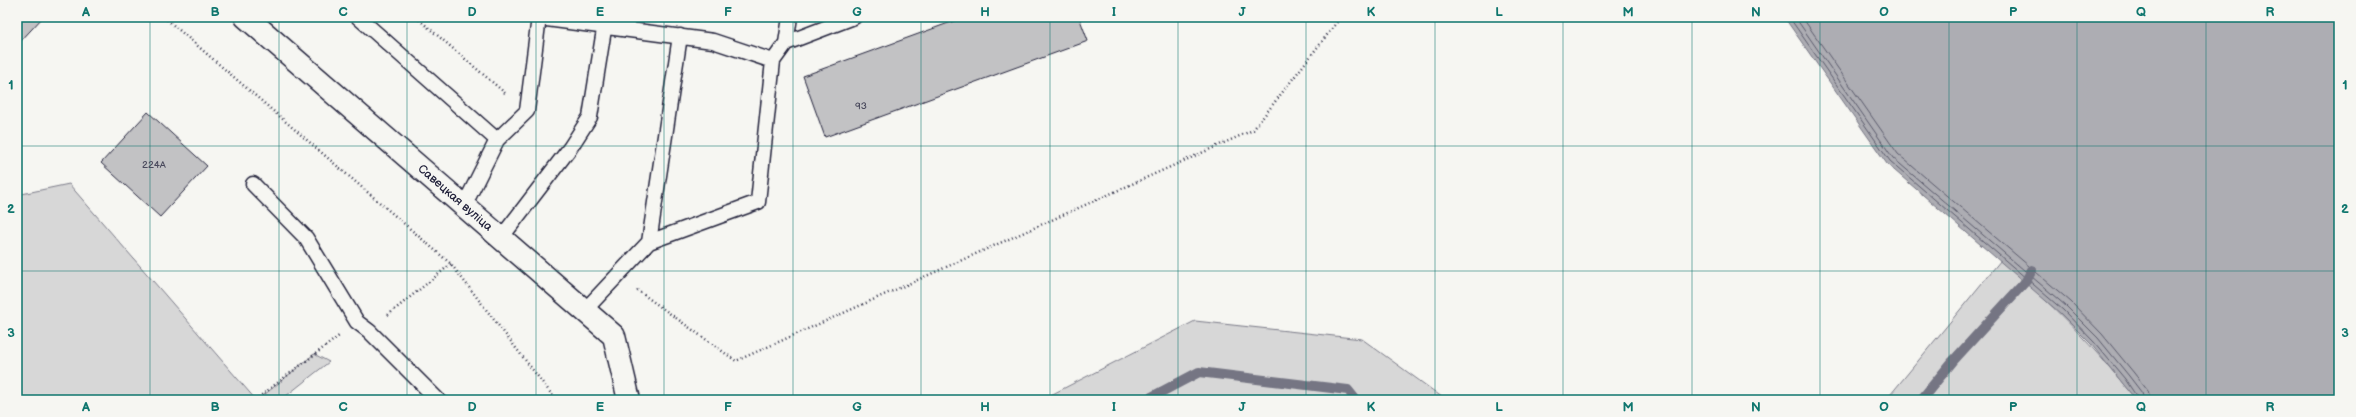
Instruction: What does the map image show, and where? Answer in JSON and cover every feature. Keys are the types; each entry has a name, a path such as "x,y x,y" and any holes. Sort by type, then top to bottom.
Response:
{"street":[{"name":"Савецкая вуліца","path":"246,17 614,336 629,400"}],"lane":[{"path":"358,17 497,140"},
{"path":"584,311 649,242 758,202 773,61 786,43 790,17"},
{"path":"786,43 854,17"},
{"path":"464,206 497,140 527,111 539,18 605,21 713,41 773,61"},
{"path":"501,238 570,148 590,117 605,21"},
{"path":"649,242 680,36"},
{"path":"253,184 306,238 357,322 369,331 438,400"}],"path":[{"path":"164,17 451,264 556,400"},
{"path":"416,17 527,111"},
{"path":"617,276 736,361 1253,130 1341,17"},
{"path":"369,331 451,264"},
{"path":"255,400 357,322"}],"shaded area":[{"path":"69,184 256,400 17,400 17,195"},
{"path":"2001,260 2038,293 2089,344 2136,400 1886,400"},
{"path":"1195,321 1362,339 1446,400 1041,400"},
{"path":"314,354 329,362 281,400 258,400"}],"water":[{"path":"1784,17 2339,17 2339,400 2136,400 2091,344 2060,313 1887,164"}],"building":[{"path":"17,17 43,17 18,44 17,43"},
{"path":"965,17 1079,17 1088,41 825,137 803,76"},
{"path":"148,112 207,166 160,217 101,163"}],"waterway":[{"path":"1921,400 1953,361 2026,281 2032,270"},
{"path":"1146,400 1199,372 1348,390 1356,400"}]}
